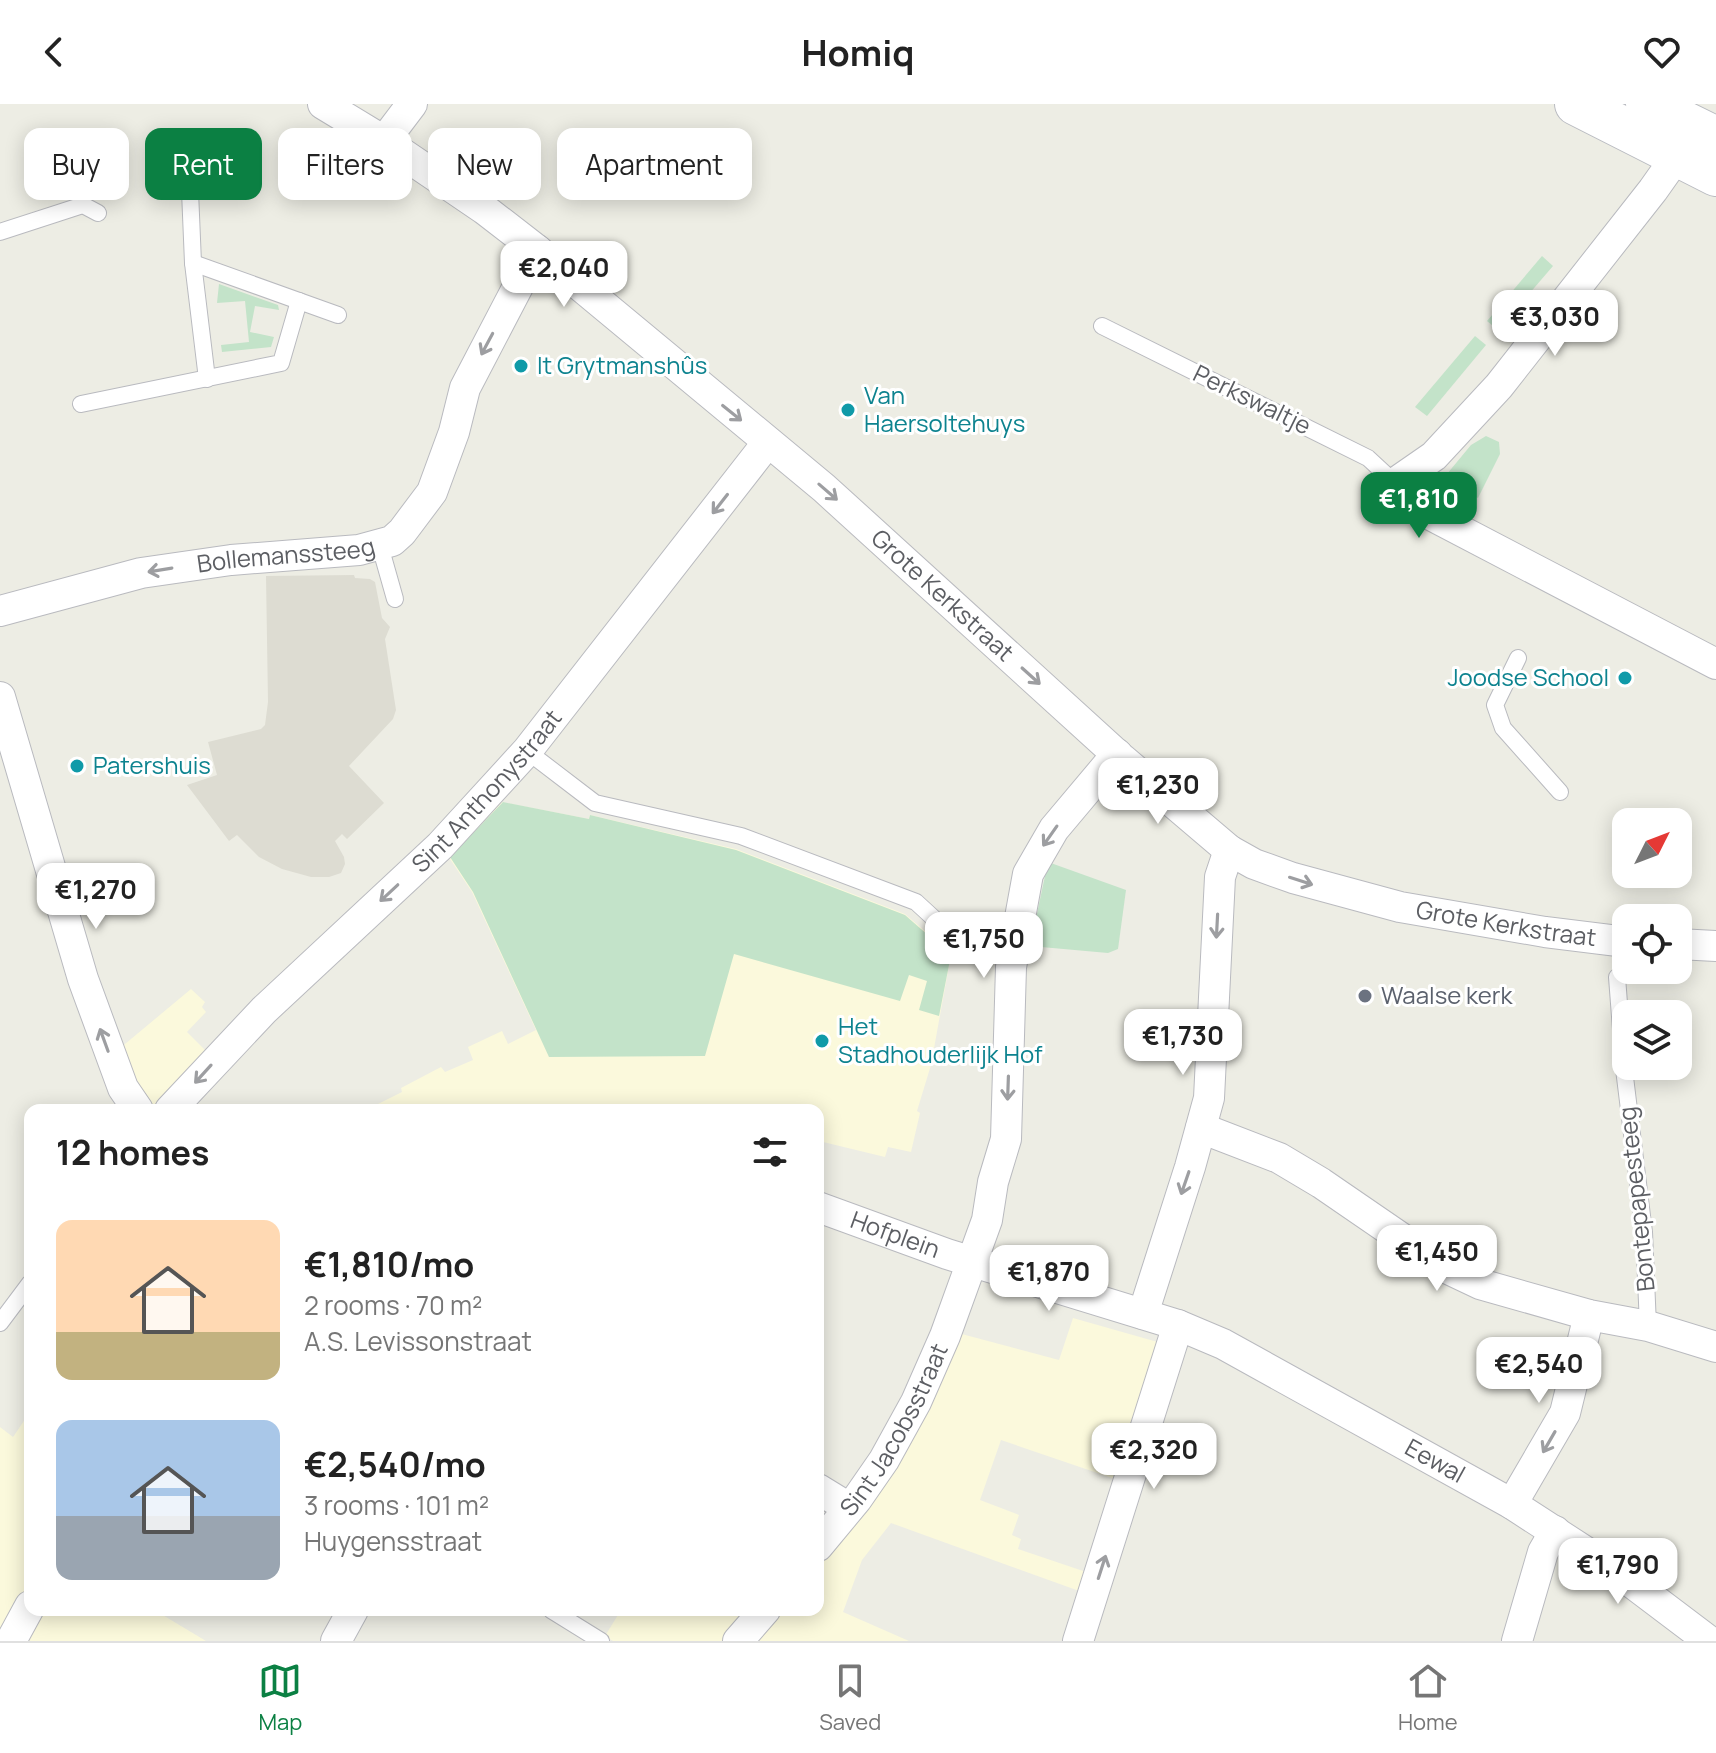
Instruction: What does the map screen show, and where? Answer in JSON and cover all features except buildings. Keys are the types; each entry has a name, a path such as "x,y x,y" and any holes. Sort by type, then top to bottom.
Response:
{"main road":[{"path":"1576,104 1670,125 1716,175"}],"street":[{"name":"Grote Kerkstraat","path":"323,104 363,128"},
{"path":"394,128 412,104"},
{"path":"1670,125 1499,386 1434,456 1395,483 1427,513 1553,591 1708,659"},
{"name":"Grote Kerkstraat","path":"412,160 537,250 824,488 1117,754 1229,850 1254,864 1293,878 1400,907 1612,940"},
{"name":"Bollemanssteeg","path":"0,611 141,573 231,560 335,553 380,546 392,541 432,492 454,432 465,388 537,250"},
{"name":"Sint Anthonystraat","path":"176,1104 264,1010 440,846 527,751 768,442"},
{"path":"0,697 10,776 101,1031 123,1088 134,1104"},
{"name":"Sint Jacobsstraat","path":"824,1539 884,1460 916,1402 945,1336 987,1220 993,1182 1006,1139 1013,952 1028,874 1054,829 1117,754"},
{"path":"1143,1314 1201,1128 1210,1076 1220,877 1229,850"},
{"path":"1692,945 1716,946"},
{"path":"1201,1128 1279,1158 1442,1266 1480,1284 1589,1315 1648,1326 1716,1347"},
{"name":"Hofplein","path":"824,1209 971,1261 1143,1314"},
{"name":"Eewal","path":"1143,1314 1223,1344 1512,1504 1623,1576 1709,1641"},
{"path":"1512,1504 1565,1413 1589,1315"},
{"path":"1078,1641 1178,1325"},
{"path":"824,1493 849,1508"},
{"path":"1517,1641 1543,1552 1555,1531"},
{"path":"11,1641 25,1616"},
{"path":"336,1641 350,1616"},
{"path":"738,1641 760,1616"}],"lane":[{"path":"190,200 193,263 207,379"},
{"path":"0,232 83,205 98,213"},
{"path":"193,263 338,315"},
{"path":"81,404 281,363 299,301"},
{"name":"Perkswaltje","path":"1102,326 1368,458 1395,483"},
{"path":"380,546 395,599"},
{"path":"1518,658 1495,705 1503,728 1560,792"},
{"path":"527,751 595,803 741,836 916,902 966,948 1013,952"},
{"name":"Bontepapesteeg","path":"1618,984 1624,1069 1644,1232 1648,1326"},
{"path":"0,1323 24,1291"},
{"path":"561,1616 601,1641"}],"shaded area":[{"path":"354,575 355,578 375,582 382,618 390,627 385,639 396,710 393,719 349,766 384,803 347,839 342,834 335,841 344,857 341,873 311,877 282,869 259,857 237,835 229,841 187,785 217,775 208,742 261,729 265,725 268,702 266,576"},
{"path":"497,798 501,802 589,819 590,815 736,849 905,914 954,956 950,960 911,1152 888,1147 885,1157 824,1142 824,1104 378,1104 441,1067 445,1072 473,1060 468,1047 502,1031 508,1044 536,1030 472,892 448,856"},
{"path":"191,989 205,1002 202,1007 206,1012 187,1032 209,1054 164,1104 148,1104 119,1049"},
{"path":"1073,1318 1161,1343 1118,1480 1001,1440 980,1500 1019,1515 1012,1535 1021,1539 1018,1549 1089,1573 1082,1592 891,1523 862,1560 843,1612 909,1641 752,1641 773,1616 824,1616 824,1556 861,1510 958,1333 1059,1360"},
{"path":"24,1421 24,1616 164,1616 206,1641 6,1641 0,1637 0,1427 13,1437"},
{"path":"617,1616 744,1616 723,1641 613,1641 605,1636"}],"green space":[{"path":"1542,256 1553,266 1498,330 1487,321"},
{"path":"219,284 278,305 279,310 255,306 250,332 274,337 271,347 222,352 221,345 249,342 245,301 217,303"},
{"path":"1475,336 1486,345 1427,416 1415,407"},
{"path":"1486,436 1499,442 1500,454 1478,498 1466,492 1459,504 1443,494 1442,480 1471,445"},
{"path":"503,802 589,819 590,815 736,850 905,915 953,957 939,1016 919,1010 927,981 909,975 900,1001 734,954 705,1056 549,1057 473,892 450,857"},
{"path":"1048,862 1126,890 1118,949 1108,953 1030,946"}],"place":[{"name":"It Grytmanshûs","path":"521,366"},
{"name":"Van Haersoltehuys","path":"848,410"},
{"name":"Joodse School","path":"1625,678"},
{"name":"Patershuis","path":"77,766"},
{"name":"Waalse kerk","path":"1365,996"},
{"name":"Het Stadhouderlijk Hof","path":"822,1041"}]}
